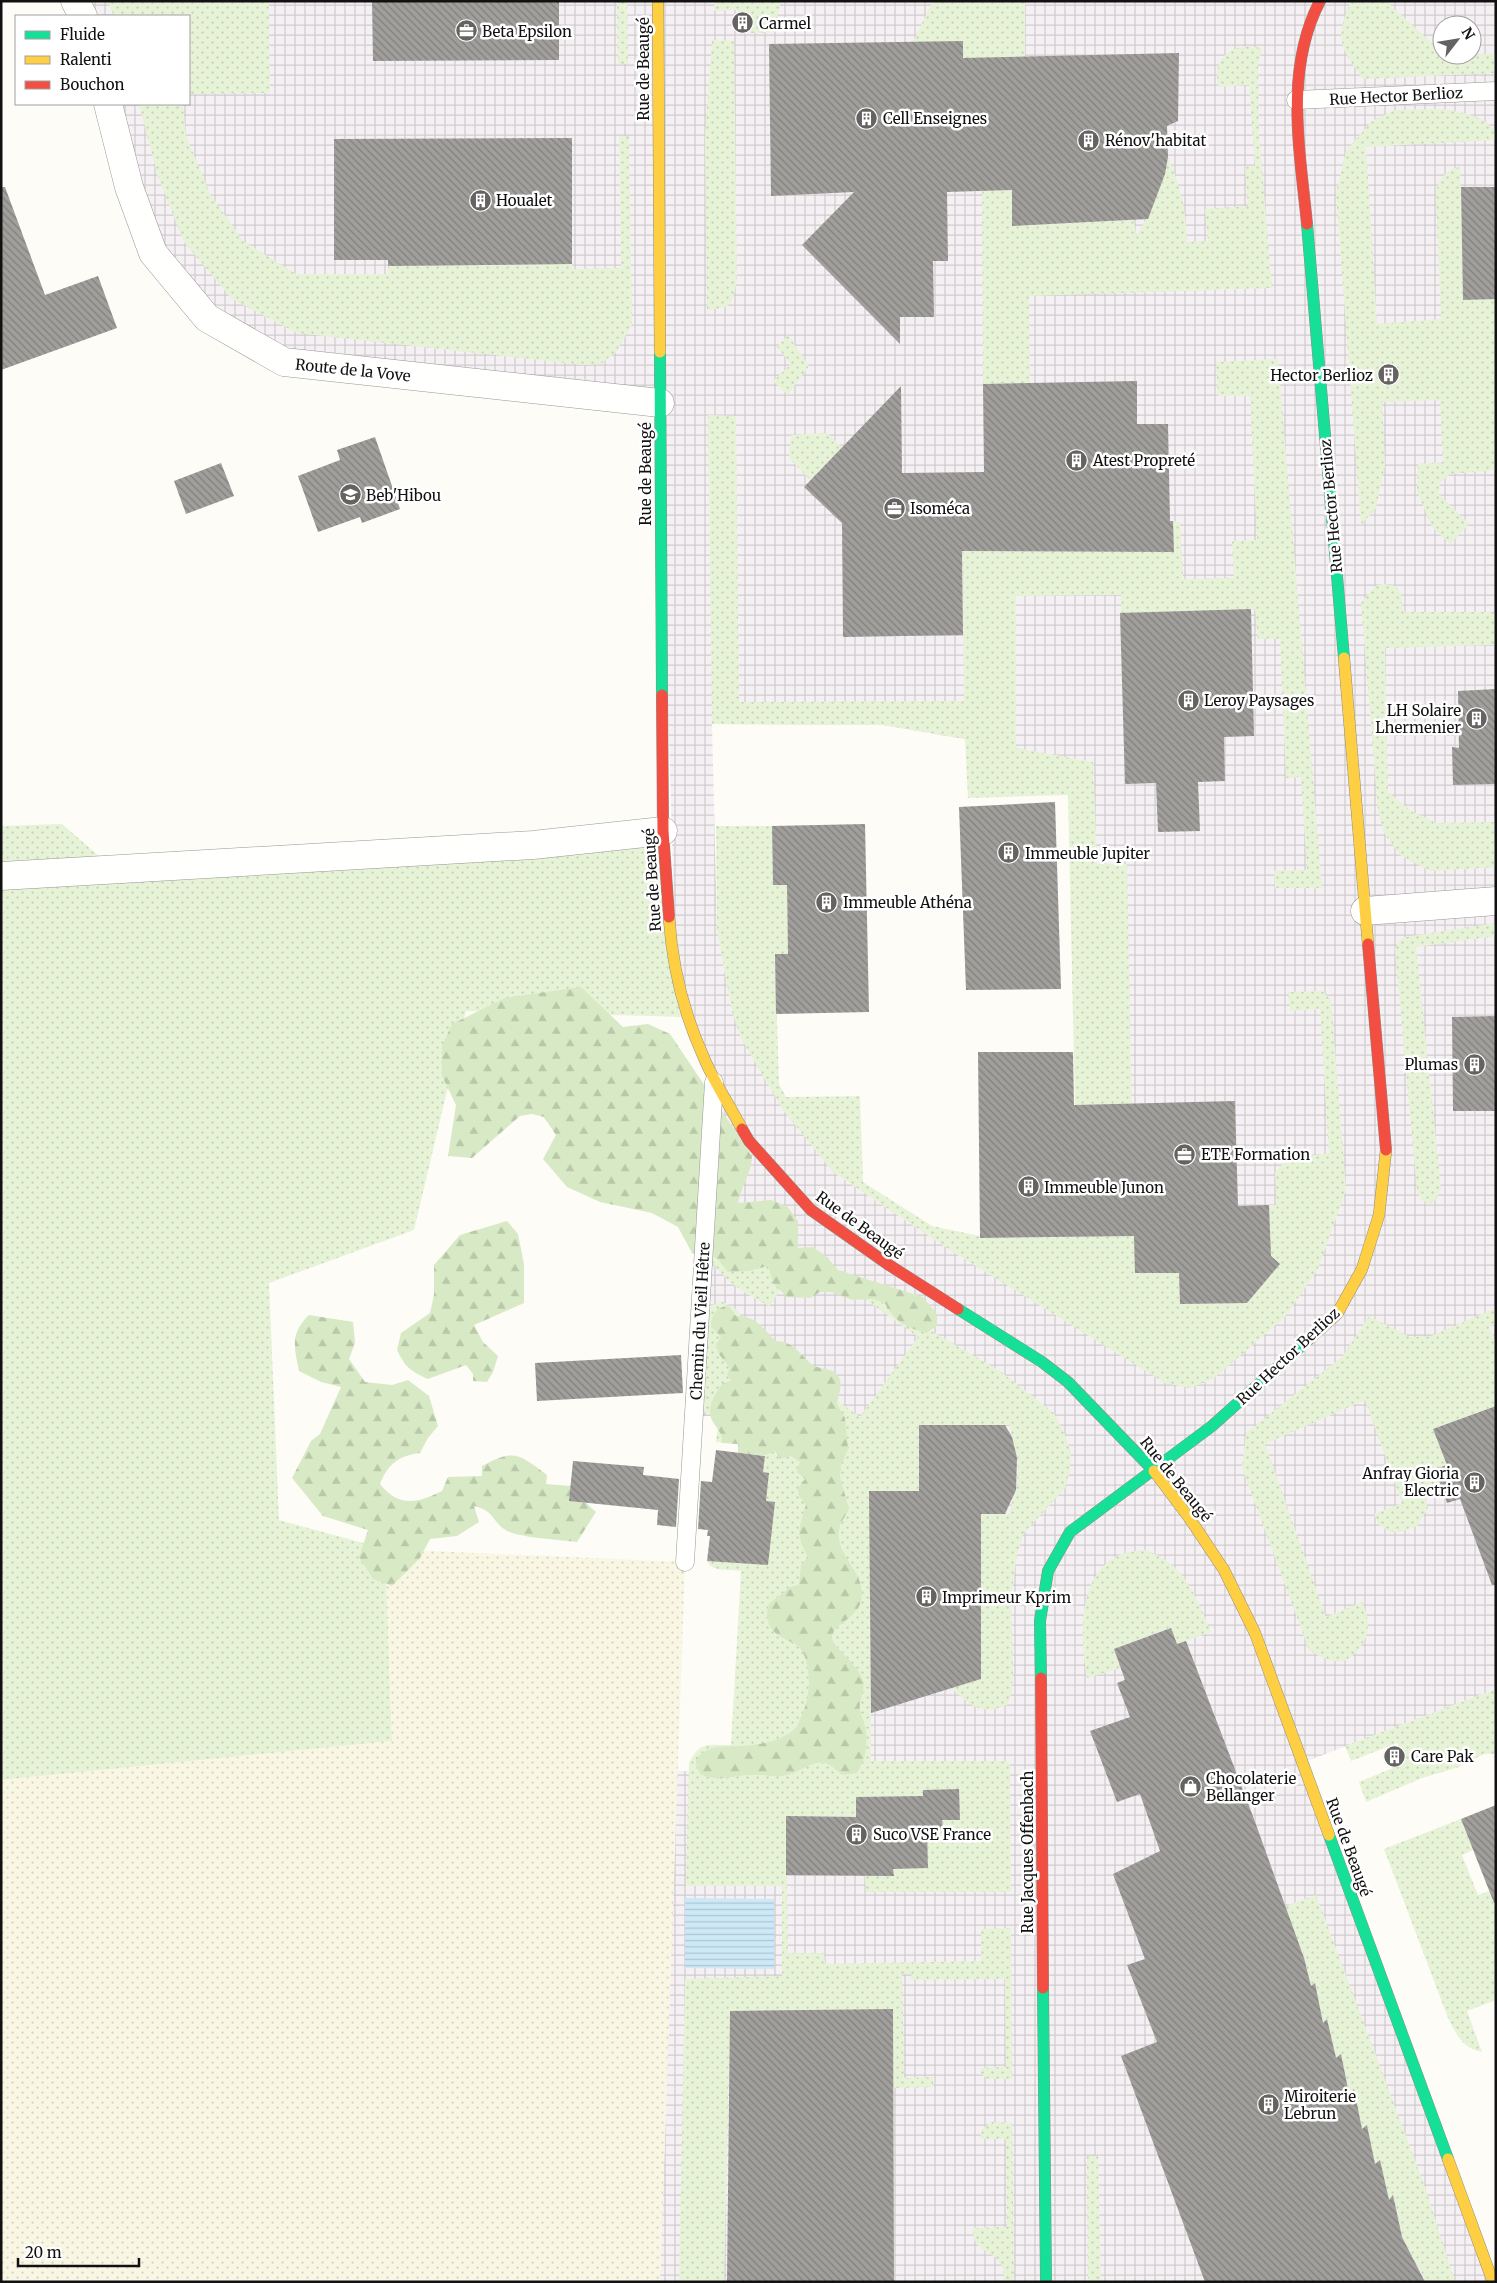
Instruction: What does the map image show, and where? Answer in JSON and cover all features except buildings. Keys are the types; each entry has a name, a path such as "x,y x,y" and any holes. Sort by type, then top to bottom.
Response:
{"street":[{"path":"75,1 82,15"},
{"name":"Rue de Beaugé","path":"658,1 663,831 668,922 676,972 688,1017 704,1059 750,1141 811,1210 889,1265 1042,1362 1088,1402 1152,1470 1199,1530 1224,1570 1255,1633 1493,2282"},
{"name":"Rue Hector Berlioz","path":"1152,1470 1212,1426 1279,1368 1337,1314 1362,1270 1379,1215 1386,1149 1296,100 1314,12 1320,1"},
{"name":"Route de la Vove","path":"108,105 129,187 153,253 207,318 284,362 660,403"},
{"path":"1,876 533,844 663,831"},
{"path":"1365,911 1496,901"},
{"name":"Rue Jacques Offenbach","path":"1046,2282 1040,1621 1048,1571 1070,1532 1152,1470"}],"lane":[{"name":"Rue Hector Berlioz","path":"1296,100 1496,91"},
{"name":"Chemin du Vieil Hêtre","path":"685,1562 714,1079"}],"shaded area":[{"path":"75,1 1496,1 1496,1689 1302,1763 1493,2282 660,2282 677,1771 840,1770 835,1417 694,1416 715,1079 676,972 659,403 284,362 207,318 153,253 108,105 190,105 190,15 82,15","holes":["712,724 883,725 1093,762 1108,1345 950,1250 833,1172 732,1012 717,930"]},
{"path":"385,1549 685,1562 660,2282 1,2282 1,1780 392,1741"}],"green space":[{"path":"107,1 269,1 270,93 190,94 190,15 114,15"},
{"path":"617,1 627,1 628,64 618,64"},
{"path":"714,1 781,1 774,32 750,33 749,14 737,14 737,10 714,11"},
{"path":"936,1 1025,1 1025,57 1010,57 1013,226 1134,220 1136,236 1156,198 1168,157 1182,199 1187,242 1208,241 1205,209 1248,206 1245,167 1255,166 1249,85 1218,87 1217,69 1225,55 1236,48 1262,48 1258,66 1259,134 1272,288 1029,296 1030,383 983,384 982,187 965,192 963,41 913,42 930,6"},
{"path":"1351,1 1391,1 1389,4 1432,43 1432,65 1482,65 1482,54 1496,54 1496,73 1363,79 1349,59 1342,42 1342,25"},
{"path":"712,40 734,41 737,280 734,295 727,306 707,310 705,137"},
{"path":"139,105 183,105 186,136 210,194 243,241 296,274 388,274 388,266 572,264 573,269 621,268 619,136 629,136 632,325 616,352 601,364 583,365 297,333 232,299 184,242 158,177"},
{"path":"1440,109 1477,117 1496,131 1496,140 1366,147 1377,324 1441,319 1436,192 1444,175 1450,170 1460,167 1463,299 1496,299 1496,470 1450,474 1440,483 1439,494 1469,524 1450,544 1432,527 1417,491 1418,464 1443,462 1440,400 1382,402 1385,465 1376,508 1361,525 1336,193 1346,151 1372,121 1395,110"},
{"path":"788,335 809,366 788,395 773,381 791,364 777,347"},
{"path":"1278,359 1322,888 1275,888 1274,871 1307,870 1301,777 1286,778 1280,639 1258,639 1255,609 1121,613 1121,595 1016,596 1016,748 1093,762 1097,864 1127,864 1135,1273 1179,1273 1247,1303 1280,1264 1271,1256 1269,1205 1277,1205 1275,1173 1287,1159 1329,1153 1320,1009 1290,1011 1288,992 1322,991 1331,1000 1346,1190 1318,1269 1285,1317 1213,1379 1190,1388 1165,1383 950,1250 833,1172 783,1110 741,1038 732,1012 717,930 716,826 772,826 773,885 787,885 788,954 775,955 779,1084 786,1097 860,1096 863,1182 932,1226 989,1238 1078,1237 1068,795 968,798 965,739 883,725 712,724 708,415 736,416 739,702 964,701 962,493 986,551 1173,552 1173,521 1180,522 1183,579 1234,578 1232,541 1257,540 1250,396 1218,396 1216,362"},
{"path":"827,433 842,447 810,480 789,458 791,435"},
{"path":"1383,584 1396,586 1401,594 1403,612 1496,612 1496,645 1385,648 1388,792 1411,811 1437,823 1496,822 1496,867 1431,871 1401,856 1384,833 1378,810 1361,603 1375,586"},
{"path":"62,824 115,870 663,831 688,1017 466,1011 414,1230 269,1283 279,1520 385,1549 392,1741 1,1780 1,826"},
{"path":"1496,923 1496,936 1416,947 1441,1188 1437,1198 1430,1204 1421,1200 1417,1191 1395,949 1399,941 1405,937"},
{"path":"581,987 623,1027 648,1024 670,1034 752,1156 752,1162 738,1203 771,1200 787,1206 798,1221 798,1248 813,1247 826,1256 838,1270 923,1297 937,1314 937,1326 926,1333 913,1329 892,1315 885,1303 873,1299 852,1300 831,1292 820,1292 810,1298 787,1297 773,1283 768,1266 749,1271 728,1272 717,1258 692,1253 678,1227 652,1213 600,1202 567,1187 543,1159 556,1135 544,1117 532,1114 520,1116 472,1158 448,1156 456,1105 442,1076 442,1046 452,1024 505,998"},
{"path":"507,1221 518,1234 524,1264 524,1303 474,1325 483,1342 498,1356 493,1372 487,1382 473,1381 473,1374 466,1365 428,1379 416,1373 406,1365 397,1350 401,1333 430,1313 434,1295 434,1265 460,1235"},
{"path":"716,1244 806,1255 825,1269 1000,1371 1054,1413 1071,1451 1070,1470 1065,1488 1024,1533 1017,1555 1011,1597 1013,1677 1011,1695 1007,1705 998,1708 982,1709 976,1707 951,1688 981,1679 981,1514 1010,1514 1018,1468 1010,1425 920,1425 919,1491 869,1491 871,1712 905,1702 871,1713 871,1761 1007,1761 1010,1764 1011,1892 866,1892 865,1876 893,1876 893,1869 928,1868 927,1830 943,1829 942,1820 960,1820 959,1789 923,1790 923,1819 895,1796 856,1797 856,1817 786,1816 788,1953 824,1953 825,1964 981,1961 981,1929 1011,1928 1012,2079 988,2079 981,2074 981,2068 1006,2067 1005,1979 910,1980 912,1974 902,1974 904,2078 933,2077 933,2087 893,2088 893,2009 730,2011 724,2282 679,2282 685,1979 782,1976 782,1886 686,1886 689,1763 698,1750 706,1745 731,1745 741,1571 717,1569 709,1565 707,1561 766,1501 769,1473 763,1472 765,1456 738,1453 738,1444 716,1442 719,1416 705,1412 701,1407 706,1317 712,1305 723,1302 737,1310 751,1330 748,1336 860,1417 918,1337 805,1256 769,1306 737,1287 711,1261"},
{"path":"728,1305 736,1316 743,1316 754,1320 776,1341 785,1342 795,1348 813,1366 833,1371 839,1377 841,1385 837,1404 845,1418 848,1449 841,1466 840,1477 849,1509 839,1530 839,1540 846,1557 856,1573 862,1591 859,1607 855,1613 836,1629 832,1638 837,1647 860,1673 863,1682 860,1713 865,1726 866,1745 865,1756 857,1773 842,1775 828,1765 818,1763 783,1776 745,1775 713,1778 700,1774 696,1764 696,1758 713,1748 757,1744 773,1741 788,1734 798,1724 805,1707 809,1683 807,1665 802,1650 797,1645 774,1632 769,1624 767,1615 769,1604 790,1587 799,1585 801,1565 808,1557 800,1536 800,1525 806,1504 799,1496 798,1488 805,1479 797,1472 800,1462 791,1456 780,1459 776,1451 765,1455 738,1453 738,1444 722,1443 721,1434 711,1417 710,1407 714,1397 722,1384 731,1381 727,1374 730,1368 718,1353 716,1344 721,1337 711,1327 715,1313 720,1308"},
{"path":"1496,1308 1496,1324 1489,1327 1496,1342 1496,1406 1434,1429 1447,1465 1435,1470 1443,1491 1425,1499 1428,1508 1417,1526 1400,1532 1391,1532 1379,1525 1374,1514 1402,1503 1365,1400 1265,1444 1326,1617 1362,1602 1367,1614 1368,1626 1365,1638 1353,1655 1339,1661 1321,1657 1309,1650 1242,1468 1246,1433 1342,1357 1369,1316 1410,1337 1431,1336"},
{"path":"309,1315 353,1322 355,1343 349,1359 365,1382 392,1385 408,1380 429,1396 438,1426 428,1438 420,1453 406,1456 390,1466 380,1484 387,1492 402,1500 409,1501 425,1498 442,1491 448,1477 482,1476 482,1466 502,1457 516,1456 529,1462 547,1475 546,1484 571,1486 596,1512 577,1542 518,1535 504,1529 485,1510 474,1506 479,1522 457,1536 430,1539 420,1558 392,1586 373,1579 359,1557 368,1530 323,1516 292,1478 311,1441 320,1434 341,1387 321,1382 299,1371 295,1347 296,1334"},
{"path":"1145,1550 1170,1563 1179,1572 1194,1594 1211,1632 1177,1644 1170,1628 1114,1649 1120,1668 1087,1678 1083,1631 1087,1598 1092,1583 1100,1570 1112,1559 1124,1553"},
{"path":"1496,1689 1496,1754 1484,1754 1456,1768 1422,1778 1366,1802 1359,1782 1405,1763 1397,1743 1351,1761 1345,1746"},
{"path":"1461,1819 1473,1850 1462,1855 1478,1895 1489,1891 1496,1908 1496,2000 1467,2011 1482,2052 1475,2050 1461,2040 1448,2018 1384,1849"},
{"path":"1316,1895 1425,2187 1455,2282 1422,2282 1425,2280 1402,2237 1393,2196 1389,2200 1375,2164 1367,2125 1362,2129 1353,2090 1349,2094 1341,2054 1336,2058 1327,2019 1323,2023 1315,1984 1311,1986 1302,1949 1298,1953 1281,1908"},
{"path":"992,2122 1012,2123 1014,2282 1004,2282 1002,2266 994,2256 979,2247 974,2236 973,2228 1007,2227 1006,2139 980,2139 982,2129"},
{"path":"1087,2156 1098,2156 1101,2282 1088,2282"}],"water":[{"path":"685,1898 774,1899 774,1969 685,1968"}],"traffic: fast":[{"path":"1307,224 1344,658"},
{"path":"660,352 662,695"},
{"path":"958,1309 1042,1362 1068,1382 1154,1471"},
{"path":"1041,1678 1040,1621 1048,1571 1070,1532 1212,1426 1308,1340"},
{"path":"1329,1835 1448,2159"},
{"path":"1043,1988 1046,2282"}],"traffic: slow":[{"path":"658,1 660,352"},
{"path":"1344,658 1368,944"},
{"path":"669,917 676,971 685,1007 708,1067 742,1129"},
{"path":"1308,1340 1337,1314 1362,1269 1379,1215 1386,1150"},
{"path":"1154,1471 1190,1519 1224,1570 1255,1633 1329,1835"},
{"path":"1448,2159 1493,2282"}],"traffic: jam":[{"path":"1307,224 1297,111 1298,83 1309,27 1320,1"},
{"path":"662,695 663,831 669,917"},
{"path":"1368,944 1386,1150"},
{"path":"742,1129 749,1141 811,1210 889,1265 958,1309"},
{"path":"1041,1678 1043,1988"}],"place":[{"name":"Carmel","path":"743,23"},
{"name":"Beta Epsilon","path":"466,31"},
{"name":"Cell Enseignes","path":"867,118"},
{"name":"Rénov'habitat","path":"1089,140"},
{"name":"Houalet","path":"480,200"},
{"name":"Hector Berlioz","path":"1389,375"},
{"name":"Atest Propreté","path":"1077,460"},
{"name":"Beb'Hibou","path":"350,495"},
{"name":"Isoméca","path":"894,508"},
{"name":"Leroy Paysages","path":"1188,700"},
{"name":"LH Solaire Lhermenier","path":"1477,719"},
{"name":"Immeuble Jupiter","path":"1009,853"},
{"name":"Immeuble Athéna","path":"827,902"},
{"name":"Plumas","path":"1474,1064"},
{"name":"ETE Formation","path":"1185,1154"},
{"name":"Immeuble Junon","path":"1028,1187"},
{"name":"Anfray Gioria Electric","path":"1475,1482"},
{"name":"Imprimeur Kprim","path":"926,1597"},
{"name":"Care Pak","path":"1395,1756"},
{"name":"Chocolaterie Bellanger","path":"1190,1787"},
{"name":"Suco VSE France","path":"857,1834"},
{"name":"Miroiterie Lebrun","path":"1268,2105"}]}
